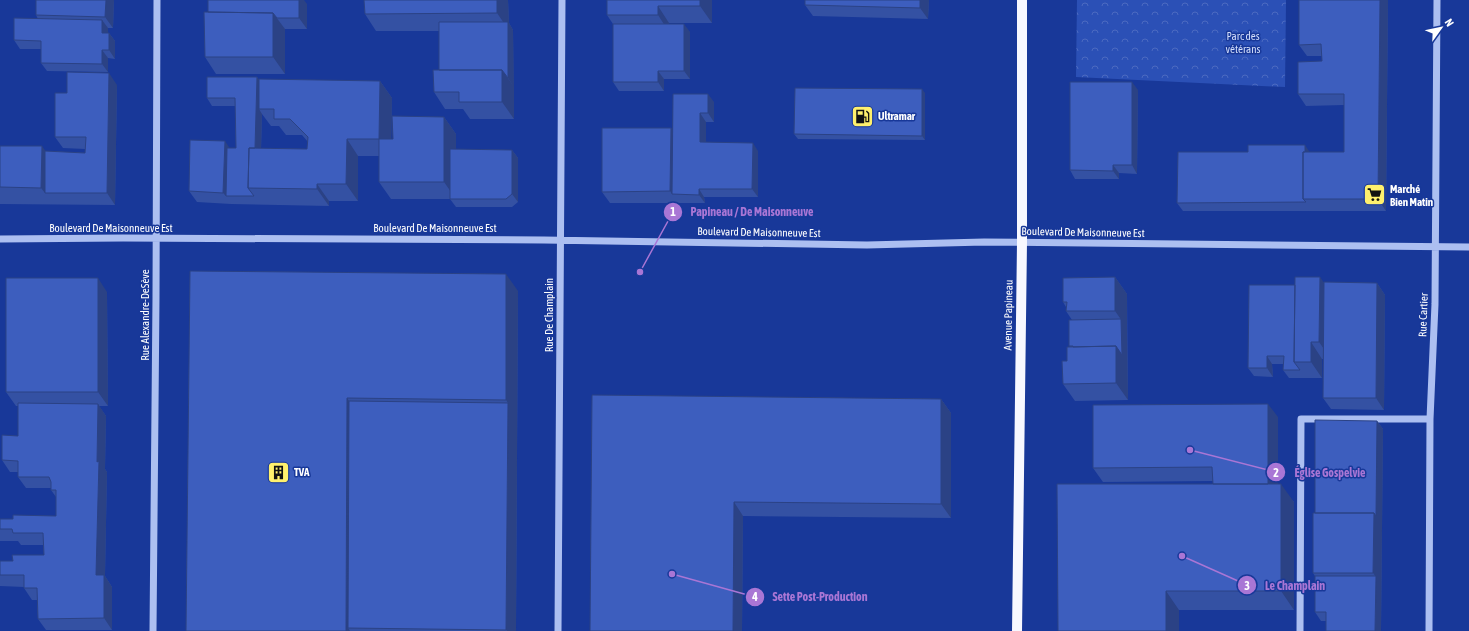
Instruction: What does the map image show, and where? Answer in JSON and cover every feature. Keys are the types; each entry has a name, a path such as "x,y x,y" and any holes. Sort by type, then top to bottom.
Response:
{"main road":[{"name":"Avenue Papineau","path":"1017,631 1022,242 1022,0"}],"street":[{"name":"Rue Alexandre-DeSève","path":"153,631 157,0"},
{"name":"Rue De Champlain","path":"558,631 562,0"},
{"name":"Rue Cartier","path":"1429,631 1430,419 1435,304 1437,0"},
{"name":"Boulevard De Maisonneuve Est","path":"0,240 560,240 867,245 1022,242 1469,247"},
{"path":"1300,631 1301,419 1430,419"}],"green space":[{"name":"Parc des vétérans","path":"1077,0 1286,0 1285,87 1076,77"}],"building":[{"path":"36,0 106,0 105,17 36,15"},
{"path":"208,0 299,0 299,18 277,18 273,13 208,12"},
{"path":"364,0 497,0 497,13 365,14"},
{"path":"607,0 700,0 700,6 658,6 658,15 607,15"},
{"path":"805,0 920,0 920,8 805,5"},
{"path":"1299,0 1380,0 1378,199 1303,199 1303,152 1344,152 1344,94 1298,94 1298,62 1322,61 1321,44 1299,45"},
{"path":"204,12 273,13 273,57 205,57"},
{"path":"14,18 102,20 102,33 109,33 109,50 102,50 102,64 41,63 41,41 14,40"},
{"path":"439,22 508,22 508,78 502,70 439,70"},
{"path":"613,24 684,24 684,71 658,71 658,82 613,82"},
{"path":"433,70 502,70 502,102 459,102 459,92 434,92"},
{"path":"67,72 109,73 107,193 45,193 45,151 85,153 86,137 55,137 55,93 67,93"},
{"path":"207,77 257,77 255,148 249,148 248,188 254,196 226,196 227,148 236,148 235,98 207,98"},
{"path":"259,79 380,81 379,139 347,139 346,184 317,184 317,189 248,188 249,148 307,149 308,137 290,119 274,119 274,109 259,109"},
{"path":"1070,82 1132,82 1132,165 1113,165 1113,171 1070,170"},
{"path":"795,88 922,89 922,136 794,134"},
{"path":"673,94 708,94 708,113 700,113 700,142 753,143 752,189 699,189 699,195 672,194"},
{"path":"392,116 444,117 444,182 379,182 379,139 393,139"},
{"path":"602,128 671,128 670,191 602,192"},
{"path":"190,140 225,141 223,193 189,191"},
{"path":"1248,145 1305,145 1305,152 1303,152 1303,199 1306,202 1177,203 1178,152 1248,152"},
{"path":"0,146 42,146 41,188 0,187"},
{"path":"450,149 512,150 512,194 506,199 450,199"},
{"path":"190,271 506,274 506,400 347,398 346,631 186,631"},
{"path":"1115,277 1115,311 1066,311 1067,302 1063,302 1063,278"},
{"path":"1295,277 1320,277 1319,342 1311,342 1311,362 1294,362"},
{"path":"6,278 98,278 98,392 6,392"},
{"path":"1324,282 1377,283 1376,398 1323,398"},
{"path":"1249,285 1295,285 1294,362 1300,370 1283,370 1284,356 1267,356 1267,368 1248,368"},
{"path":"1121,319 1122,355 1116,346 1069,346 1069,320"},
{"path":"1116,346 1116,383 1063,384 1062,361 1067,361 1067,347"},
{"path":"592,395 941,399 941,504 734,502 733,631 590,631"},
{"path":"349,401 508,403 506,630 348,628"},
{"path":"18,403 98,404 97,462 99,461 96,575 104,575 104,618 38,619 37,588 24,588 24,575 0,575 0,561 13,561 12,555 44,555 43,533 13,533 12,529 0,529 0,519 13,519 13,515 56,516 56,490 51,490 51,482 49,477 18,477 18,461 2,460 2,435 18,436"},
{"path":"1268,404 1268,484 1213,484 1212,467 1093,468 1093,405"},
{"path":"1315,420 1377,421 1376,516 1374,513 1315,513"},
{"path":"1057,484 1281,484 1281,591 1166,591 1166,631 1058,631"},
{"path":"1313,513 1374,513 1373,573 1313,573"},
{"path":"1315,576 1376,576 1375,631 1326,631 1326,612 1315,612"}],"place":[{"name":"Ultramar","path":"862,116"},
{"name":"Marché Bien Matin","path":"1374,195"},
{"name":"Papineau / De Maisonneuve","path":"640,272"},
{"name":"Église Gospelvie","path":"1190,450"},
{"name":"TVA","path":"279,472"},
{"name":"Le Champlain","path":"1182,556"},
{"name":"Sette Post-Production","path":"672,574"}]}
